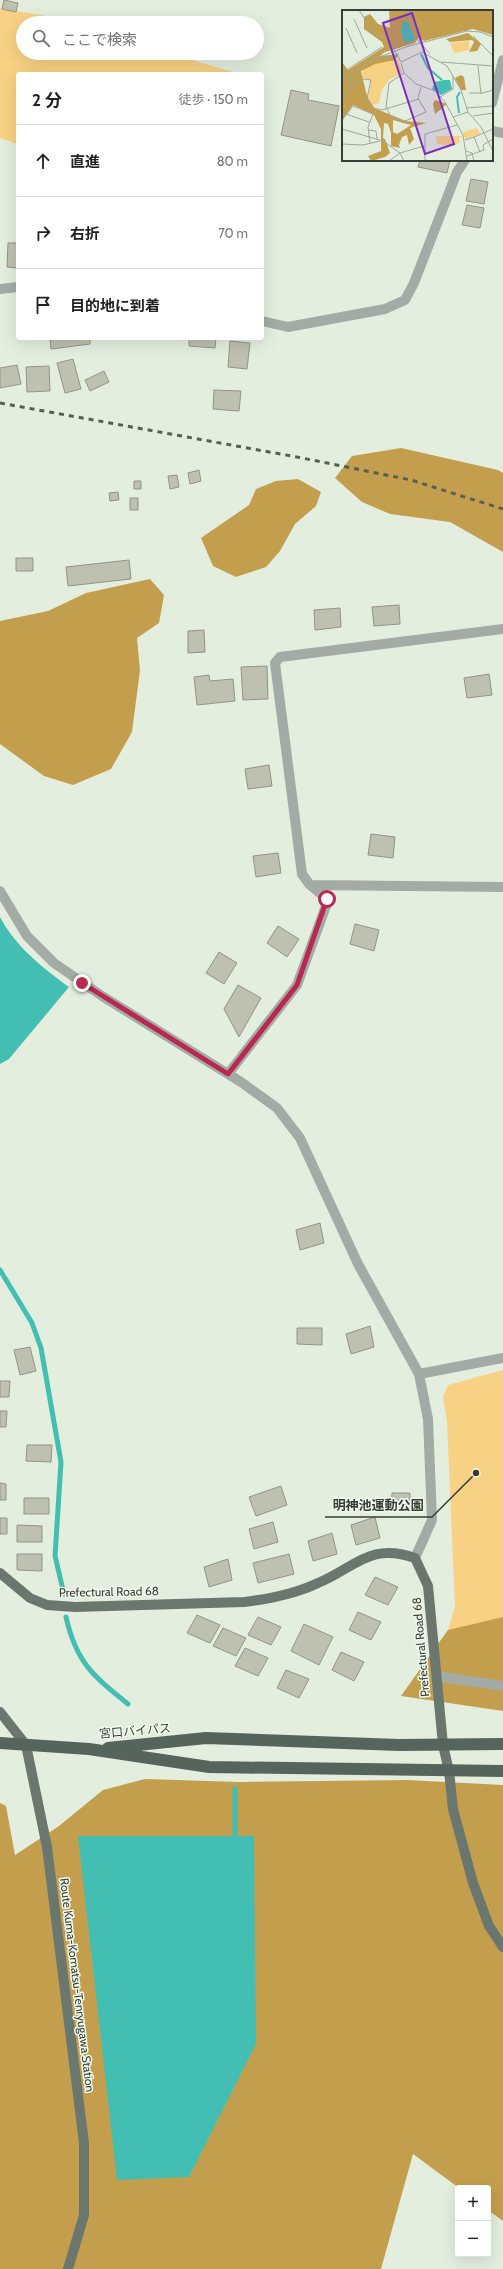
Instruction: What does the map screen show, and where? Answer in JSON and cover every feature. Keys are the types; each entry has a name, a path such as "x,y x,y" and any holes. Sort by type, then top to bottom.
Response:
{"highway":[{"name":"宮口バイパス","path":"89,1749 206,1738 443,1745 503,1744"},
{"path":"0,1744 89,1749"},
{"name":"宮口バイパス","path":"89,1749 209,1767 503,1771"}],"main road":[{"name":"Prefectural Road 68","path":"0,1573 30,1598 46,1605 75,1607 236,1602 268,1599 293,1592 318,1583 370,1555 398,1552 414,1558 428,1586 443,1745 449,1771 453,1809 473,1883 489,1926 503,1947"},
{"name":"Route Kuma-Komatsu-Tenryugawa Station","path":"0,1712 26,1745 47,1847 84,2143 84,2215 68,2269"}],"street":[{"path":"493,99 503,60"},
{"path":"493,130 503,133"},
{"path":"264,321 288,327 302,325 385,309 405,300 414,284 457,172 464,161"},
{"path":"0,289 16,287"},
{"path":"228,1074 297,985 326,906 327,899 310,885 302,874 275,663 280,657 503,629"},
{"path":"310,885 503,887"},
{"path":"0,891 26,936 54,963 102,996 228,1074 277,1108 300,1138 358,1264 420,1374 428,1419 432,1520 414,1558"},
{"path":"420,1374 503,1358"},
{"path":"436,1676 503,1686"}],"shaded area":[{"path":"0,8 46,16 16,16 16,60 192,60 233,72 16,72 16,143 0,138"},
{"path":"401,448 498,470 503,473 503,552 450,522 390,514 362,502 335,478 352,456"},
{"path":"298,479 321,492 316,506 295,524 280,551 266,567 236,577 213,566 201,538 249,505 256,489 276,481"},
{"path":"150,579 164,595 159,623 137,638 140,670 132,732 111,769 73,785 44,776 0,744 0,621 48,611 86,593"},
{"path":"503,1370 503,1670 435,1648 448,1630 455,1607 447,1422 443,1397 448,1385"},
{"path":"503,1617 503,1711 401,1696 448,1630"},
{"path":"145,1779 239,1782 407,1780 503,1785 503,2221 491,2212 491,2185 455,2185 413,2154 381,2269 0,2269 0,1803 6,1806 15,1855 59,1826 103,1790"}],"water":[{"path":"0,917 13,938 30,956 69,987 9,1059 0,1064"},
{"path":"78,1836 254,1836 256,2044 189,2177 117,2180"}],"building":[{"path":"4,0 18,3 16,12 2,9"},
{"path":"291,90 309,94 308,100 339,106 331,146 281,135"},
{"path":"420,161 450,161 447,173 418,167"},
{"path":"471,179 488,182 484,204 466,201"},
{"path":"467,205 484,208 480,228 462,225"},
{"path":"8,243 16,243 16,268 7,267"},
{"path":"50,340 90,340 90,344 51,349"},
{"path":"189,340 216,340 215,348 189,346"},
{"path":"230,341 250,343 247,369 228,367"},
{"path":"73,359 81,389 65,393 57,363"},
{"path":"17,365 21,384 0,388 0,368"},
{"path":"49,366 50,391 27,392 26,367"},
{"path":"104,371 109,382 90,391 85,380"},
{"path":"214,390 241,391 239,411 213,409"},
{"path":"199,470 201,481 190,484 188,473"},
{"path":"177,475 179,487 170,489 168,476"},
{"path":"134,481 141,481 141,489 134,489"},
{"path":"118,492 119,500 110,501 109,493"},
{"path":"130,498 138,498 138,510 130,510"},
{"path":"16,558 33,558 33,571 16,571"},
{"path":"129,560 131,579 68,586 66,567"},
{"path":"399,605 400,624 374,626 372,607"},
{"path":"340,608 341,627 315,630 314,610"},
{"path":"204,630 205,652 188,653 188,631"},
{"path":"267,666 268,699 243,700 241,667"},
{"path":"489,674 492,695 467,698 464,678"},
{"path":"209,675 210,681 233,679 235,701 197,705 194,677"},
{"path":"269,765 272,786 248,789 245,769"},
{"path":"371,834 395,837 393,858 368,855"},
{"path":"278,853 281,873 256,877 253,856"},
{"path":"355,924 379,930 374,951 350,944"},
{"path":"278,926 299,939 287,957 267,943"},
{"path":"219,952 237,963 224,984 206,973"},
{"path":"238,985 261,998 239,1037 224,1009"},
{"path":"320,1223 324,1243 300,1250 296,1230"},
{"path":"370,1326 374,1347 351,1354 346,1334"},
{"path":"297,1328 322,1328 322,1345 297,1344"},
{"path":"30,1347 36,1371 20,1375 14,1350"},
{"path":"0,1381 10,1381 9,1397 0,1397"},
{"path":"0,1411 7,1411 6,1427 0,1427"},
{"path":"27,1445 52,1445 51,1462 26,1461"},
{"path":"0,1483 6,1484 6,1500 0,1500"},
{"path":"281,1486 287,1505 256,1516 249,1497"},
{"path":"392,1493 410,1493 410,1511 391,1510"},
{"path":"24,1498 49,1498 49,1514 24,1514"},
{"path":"375,1517 380,1538 356,1545 351,1525"},
{"path":"0,1518 7,1518 7,1534 0,1534"},
{"path":"273,1522 278,1542 254,1549 249,1529"},
{"path":"17,1525 42,1526 42,1542 17,1542"},
{"path":"332,1533 337,1554 313,1561 308,1541"},
{"path":"17,1554 42,1554 42,1571 17,1570"},
{"path":"289,1554 294,1574 258,1583 253,1563"},
{"path":"228,1559 232,1580 209,1587 204,1567"},
{"path":"375,1577 398,1587 388,1605 365,1595"},
{"path":"358,1612 381,1622 371,1640 349,1630"},
{"path":"197,1615 220,1625 210,1643 187,1633"},
{"path":"258,1617 281,1627 271,1645 248,1635"},
{"path":"304,1624 333,1637 319,1665 291,1651"},
{"path":"223,1628 246,1638 236,1656 213,1646"},
{"path":"245,1648 268,1658 258,1676 235,1666"},
{"path":"341,1652 364,1662 354,1681 332,1670"},
{"path":"286,1670 309,1679 299,1698 277,1688"}],"waterway":[{"path":"0,1270 32,1323 41,1348 61,1462 55,1556 64,1594"},
{"path":"66,1617 75,1646 88,1667 105,1685 128,1704"},
{"path":"235,1789 235,1836"}],"railway":[{"path":"0,403 297,457 411,480 503,509"}],"place":[{"name":"明神池運動公園","path":"476,1473"}],"route":[{"path":"82,983 228,1074 297,985 326,906 327,899"}]}
